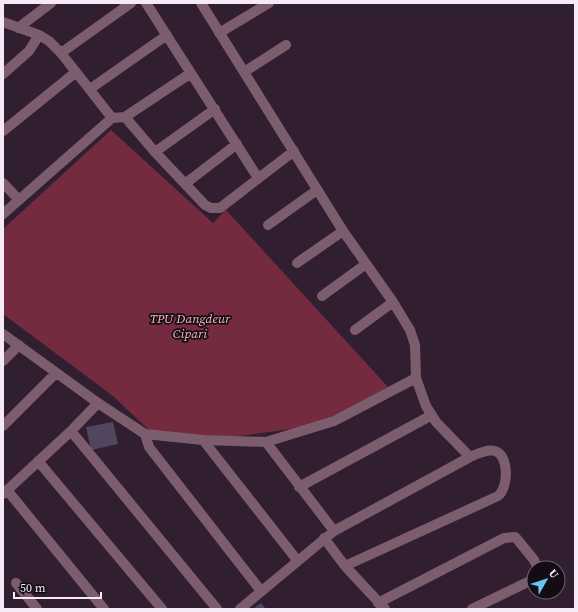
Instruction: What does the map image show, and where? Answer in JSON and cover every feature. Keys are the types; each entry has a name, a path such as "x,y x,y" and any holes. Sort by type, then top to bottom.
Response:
{"street":[{"path":"18,28 51,3"},
{"path":"61,53 131,3"},
{"path":"146,3 258,178"},
{"path":"201,3 343,231 393,302 410,330 415,345 416,378 421,394 436,422 470,457"},
{"path":"219,33 269,3"},
{"path":"3,22 39,34 48,41 61,53 112,118"},
{"path":"3,74 29,51 39,34"},
{"path":"90,89 167,35"},
{"path":"244,72 286,45"},
{"path":"3,131 76,72"},
{"path":"3,214 112,118 125,117 191,73"},
{"path":"154,152 215,109"},
{"path":"125,117 154,152 186,183 205,205 211,208 220,208 294,151"},
{"path":"186,183 237,144"},
{"path":"3,183 19,200"},
{"path":"268,225 317,190"},
{"path":"297,262 343,231"},
{"path":"322,296 366,264"},
{"path":"355,330 393,302"},
{"path":"3,334 98,403 145,434 203,440 266,442 334,421 416,378"},
{"path":"3,361 19,345"},
{"path":"3,426 56,373"},
{"path":"98,403 72,431 5,492 104,609"},
{"path":"299,487 432,415"},
{"path":"72,431 217,609"},
{"path":"145,434 149,447 261,591"},
{"path":"203,440 297,560"},
{"path":"266,442 334,531"},
{"path":"240,609 297,560 334,531 470,457 483,452 491,451 496,451 499,454 506,469 505,486 500,494 345,566"},
{"path":"38,461 162,609"},
{"path":"324,538 345,566 381,606 504,538 515,537 534,560"},
{"path":"472,609 526,582"},
{"path":"16,583 37,609"}],"green space":[{"name":"TPU Dangdeur Cipari","path":"111,130 213,223 226,210 388,387 313,426 210,440 153,434 113,396 3,314 3,229"}],"building":[{"path":"113,422 118,444 91,450 86,427"},
{"path":"261,603 266,609 253,609"}]}
